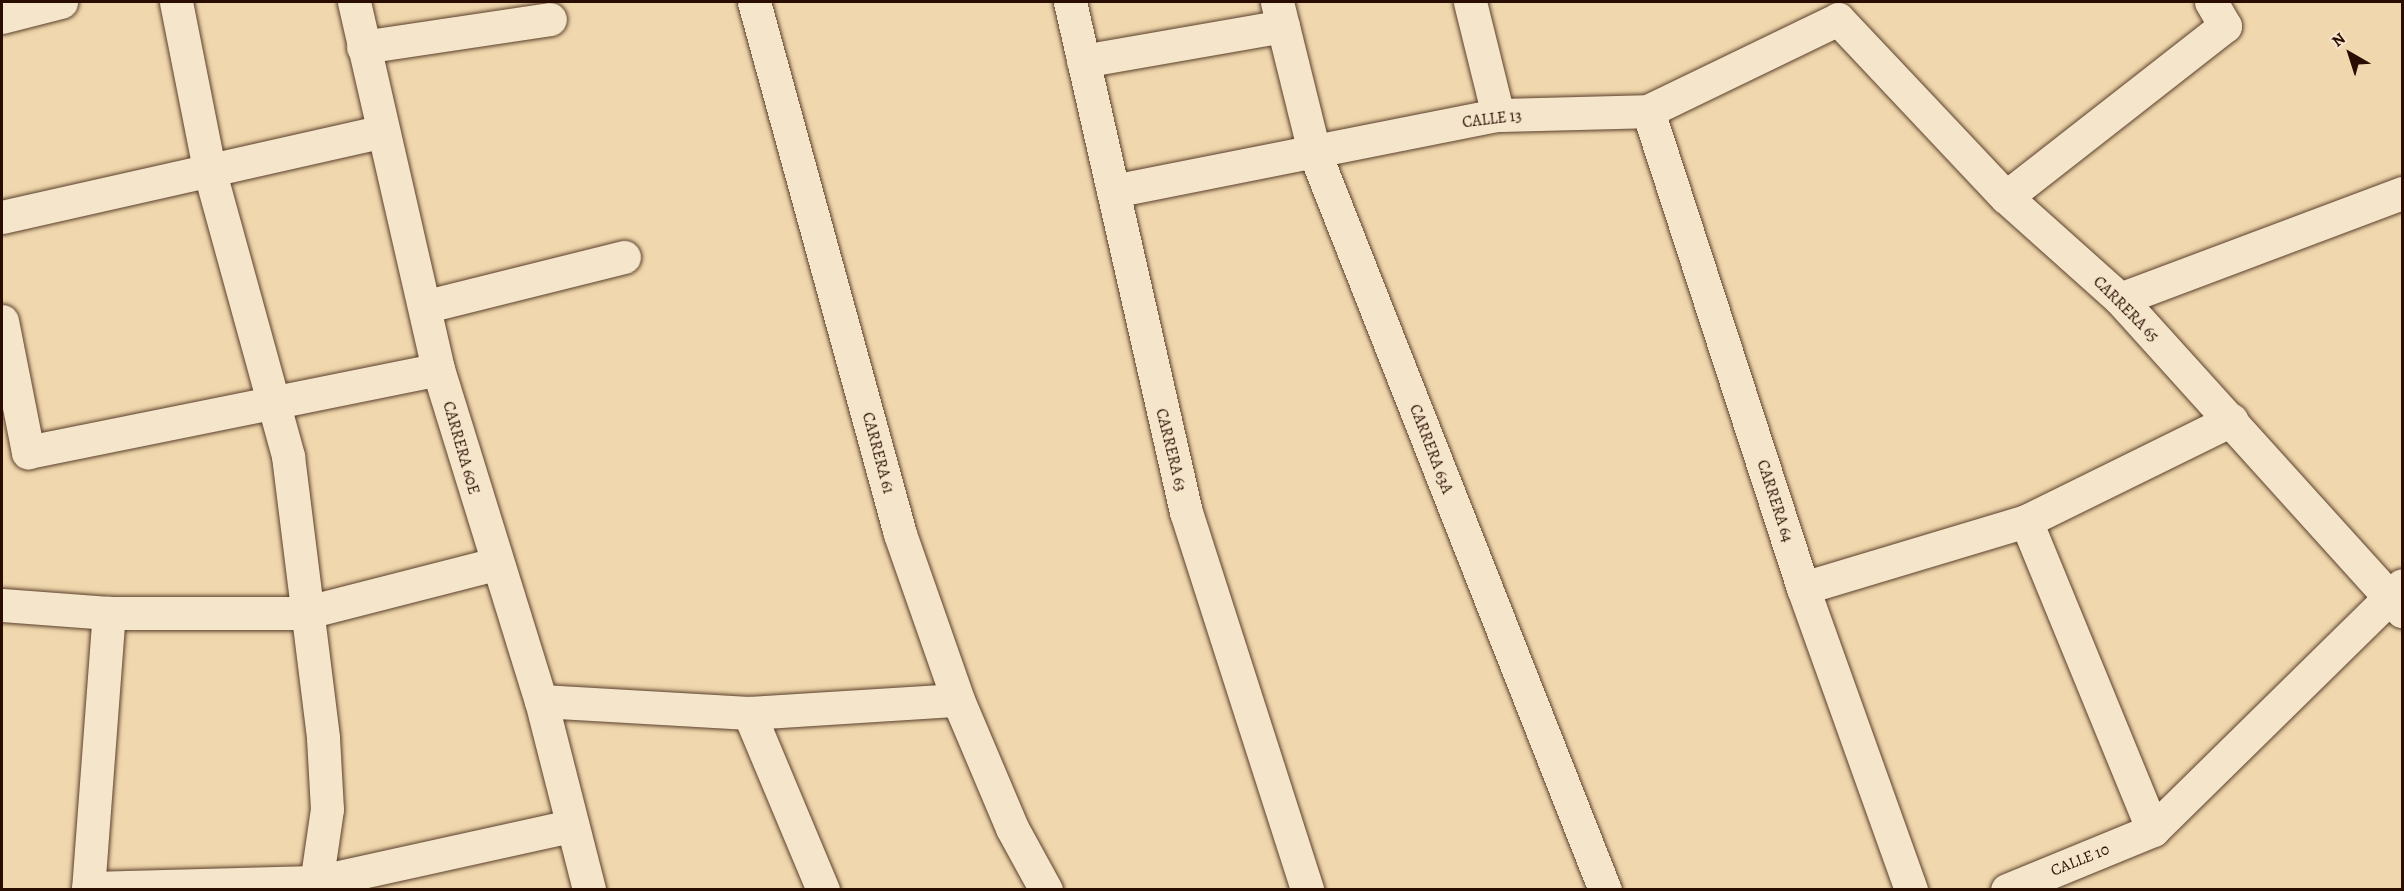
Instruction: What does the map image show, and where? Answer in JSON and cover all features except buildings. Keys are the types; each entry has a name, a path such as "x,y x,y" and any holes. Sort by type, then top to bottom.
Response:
{"street":[{"path":"2,16 61,2"},
{"path":"176,2 209,169 270,405 288,456 304,613 323,738 327,809 316,886"},
{"name":"CARRERA 60E","path":"354,2 380,132 427,306 438,369 495,564 541,701 589,890"},
{"name":"CARRERA 61","path":"754,2 900,534 958,700 1012,828 1046,890"},
{"name":"CARRERA 63","path":"1070,2 1186,512 1307,890"},
{"path":"1470,2 1498,115"},
{"path":"2006,197 2225,26 2211,2"},
{"name":"CALLE 13","path":"1113,191 1498,115 1648,111 1840,10"},
{"name":"CARRERA 65","path":"1840,10 2006,197 2120,299 2398,597"},
{"path":"1083,61 1280,14"},
{"name":"CARRERA 63A","path":"1280,14 1314,151 1605,890"},
{"path":"363,47 550,19"},
{"name":"CARRERA 64","path":"1648,111 1803,588 1911,890"},
{"path":"2,217 380,132"},
{"path":"2120,299 2403,193"},
{"path":"427,306 624,257"},
{"path":"2,321 28,452 270,405 438,369"},
{"path":"1803,588 2026,521 2231,420"},
{"path":"2026,521 2153,830 2398,597"},
{"path":"2,605 108,613 304,613 495,564"},
{"path":"108,613 88,889 316,886 571,826"},
{"path":"541,701 749,713 958,700"},
{"path":"749,713 823,890"},
{"name":"CALLE 10","path":"2007,890 2153,830"}]}
